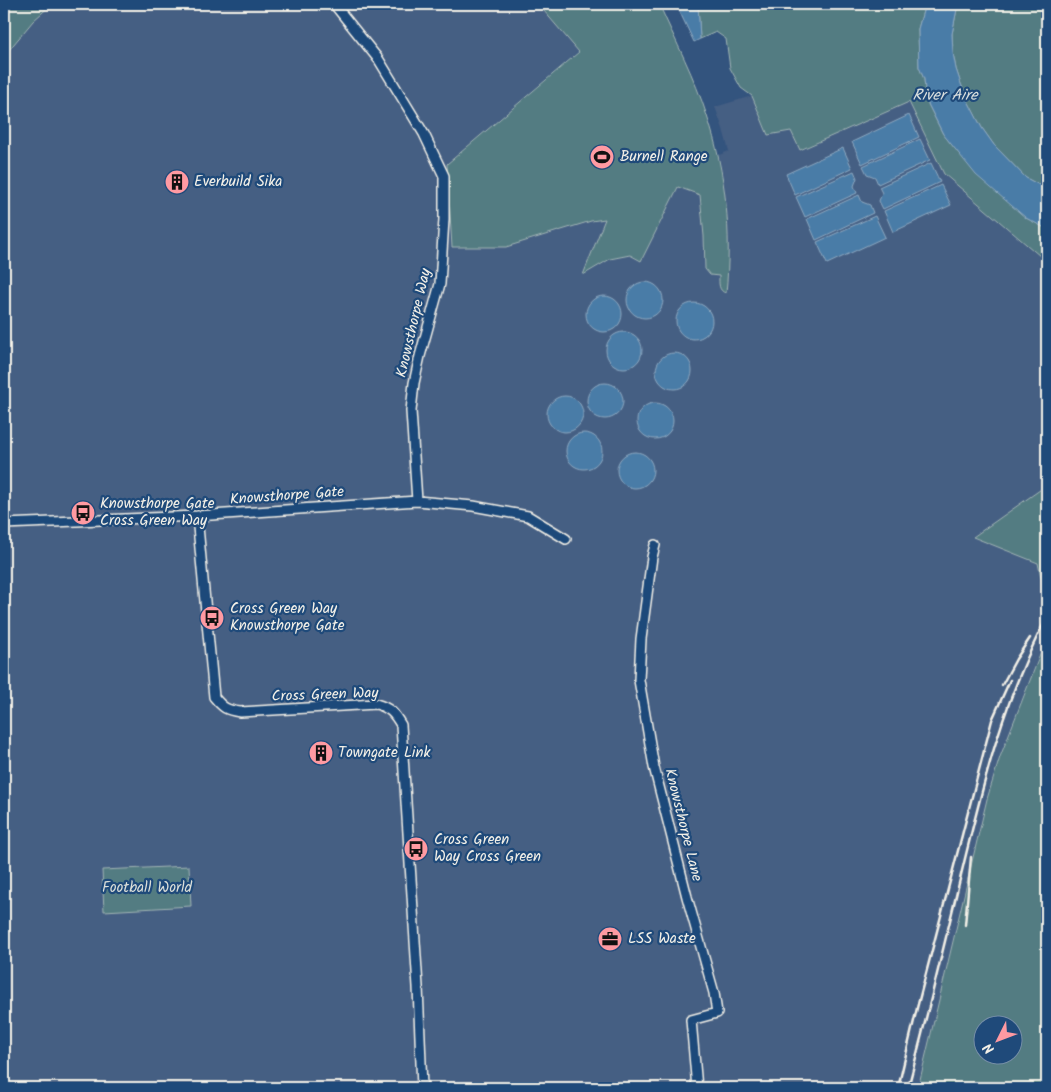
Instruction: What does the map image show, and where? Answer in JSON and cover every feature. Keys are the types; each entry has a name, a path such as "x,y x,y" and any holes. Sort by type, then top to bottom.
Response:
{"street":[{"name":"Knowsthorpe Way","path":"334,4 379,60 424,134 444,176 444,219 440,284 414,383 412,411 417,500"},
{"name":"Knowsthorpe Gate","path":"4,524 197,516 417,500 473,506 528,516 566,539"},
{"name":"Cross Green Way","path":"197,516 214,697 221,705 228,710 240,712 376,704 387,707 401,725 418,987 422,1088"},
{"name":"Knowsthorpe Lane","path":"655,545 641,639 639,680 654,767 718,1013 691,1020 697,1088"}],"shaded area":[{"path":"52,4 538,4 579,51 447,164 452,246 659,147 584,275 610,259 630,255 641,261 678,186 701,195 705,269 719,275 720,289 724,185 719,155 729,151 715,107 752,96 768,135 791,130 801,150 909,102 944,174 1047,262 1047,485 974,537 1038,563 1047,606 1047,637 1000,757 987,799 918,1088 4,1088 4,56 33,21"}],"green space":[{"path":"14,4 52,4 33,21 4,56 4,15"},
{"path":"538,4 659,4 697,88 719,159 728,226 726,293 720,289 719,276 710,275 705,269 700,195 678,187 641,261 630,255 610,259 583,275 605,219 591,221 506,247 452,247 447,164 579,52"},
{"path":"698,4 925,4 918,29 919,67 924,79 926,100 943,134 961,156 1026,218 1047,229 1047,262 944,174 909,102 800,150 791,131 768,135 752,96 741,88 730,68 726,39 716,32 700,39"},
{"path":"958,4 1047,4 1047,189 1026,178 994,145 982,128 968,101 956,69 953,53 952,34"},
{"path":"1047,485 1047,606 1038,563 973,537"},
{"path":"1047,637 1047,1088 918,1088 987,799 1000,757"},
{"name":"Football World","path":"189,866 191,906 104,911 102,870"}],"water":[{"path":"676,4 698,4 700,39 694,42"},
{"name":"River Aire","path":"925,4 958,4 952,34 953,53 961,84 982,128 994,145 1026,178 1047,189 1047,229 1026,218 976,175 943,134 926,100 924,79 919,67 918,29"},
{"path":"909,115 919,137 862,164 852,142"},
{"path":"920,139 930,160 878,184 875,177 867,174 863,166"},
{"path":"843,148 852,168 795,195 786,174"},
{"path":"931,163 940,182 883,209 879,201 882,193 879,187"},
{"path":"854,171 857,178 854,186 857,193 805,217 796,197"},
{"path":"941,185 951,205 893,232 884,211"},
{"path":"859,195 862,202 870,205 873,213 816,240 807,219"},
{"path":"875,216 885,237 827,264 817,242"},
{"path":"645,282 652,283 658,287 662,293 662,307 658,313 652,317 645,318 638,317 632,313 628,307 627,300 628,293 632,287 638,283"},
{"path":"604,296 611,297 617,301 621,307 621,321 617,327 611,331 604,332 597,331 591,327 587,321 586,314 587,307 591,301 597,297"},
{"path":"694,303 701,304 707,308 711,314 711,328 707,334 701,338 694,339 687,338 681,334 677,328 676,321 677,314 681,308 687,304"},
{"path":"624,332 631,333 637,337 641,343 641,357 637,363 631,367 624,368 617,367 611,363 607,357 606,350 607,343 611,337 617,333"},
{"path":"674,353 681,354 687,358 691,364 691,378 687,384 681,388 674,389 667,388 661,384 657,378 656,371 657,364 661,358 667,354"},
{"path":"605,383 612,384 618,388 622,394 622,408 618,414 612,418 605,419 598,418 592,414 588,408 587,401 588,394 592,388 598,384"},
{"path":"565,396 572,397 578,401 582,407 582,421 578,427 572,431 565,432 558,431 552,427 548,421 547,414 548,407 552,401 558,397"},
{"path":"655,403 662,404 668,408 672,414 672,428 668,434 662,438 655,439 648,438 642,434 638,428 637,421 638,414 642,408 648,404"},
{"path":"584,433 591,434 597,438 601,444 601,458 597,464 591,468 584,469 577,468 571,464 567,458 566,451 567,444 571,438 577,434"},
{"path":"635,452 642,453 648,457 652,463 652,477 648,483 642,487 635,488 628,487 622,483 618,477 617,470 618,463 622,457 628,453"}],"railway":[{"path":"908,1088 986,775 1006,711 1047,617"},
{"path":"1002,685 1030,638"},
{"path":"898,1088 992,720 1010,680"},
{"path":"965,925 971,857"}],"place":[{"name":"Burnell Range","path":"602,157"},
{"name":"Everbuild Sika","path":"177,182"},
{"name":"Knowsthorpe Gate Cross Green Way","path":"83,513"},
{"name":"Cross Green Way Knowsthorpe Gate","path":"212,618"},
{"name":"Towngate Link","path":"321,753"},
{"name":"Cross Green Way Cross Green","path":"416,849"},
{"name":"LSS Waste","path":"610,939"}]}
